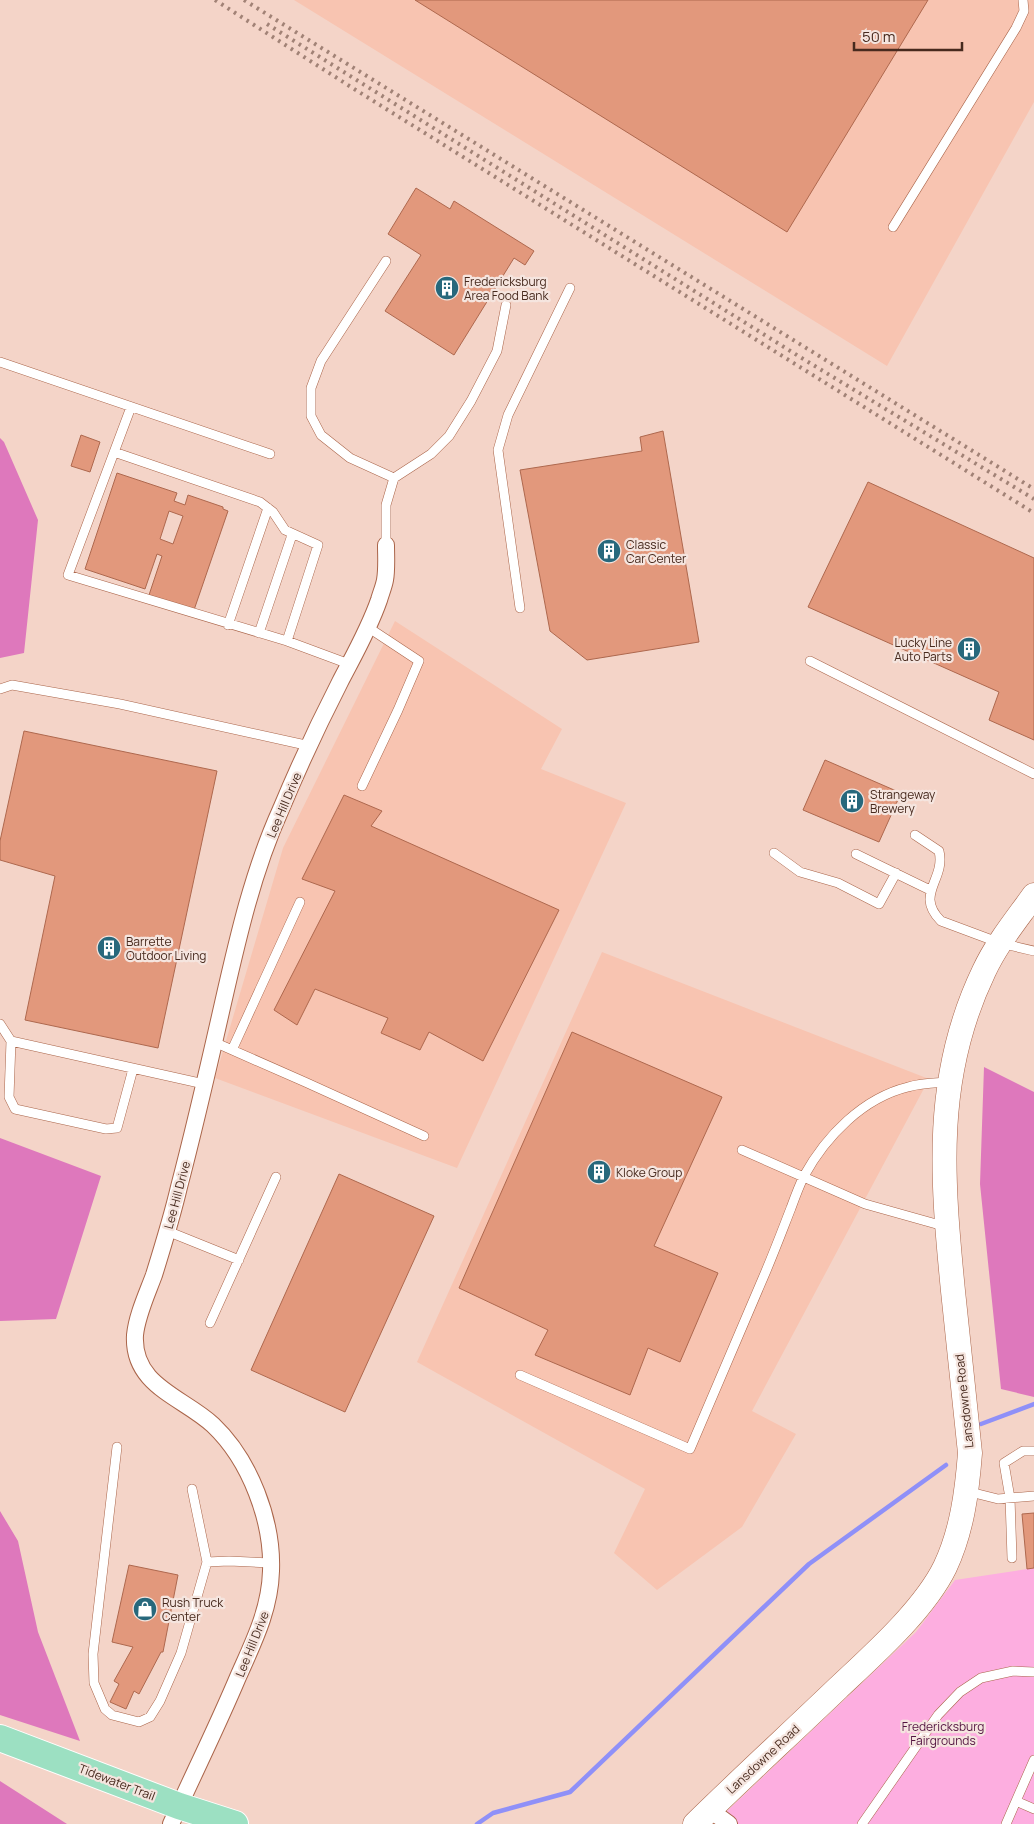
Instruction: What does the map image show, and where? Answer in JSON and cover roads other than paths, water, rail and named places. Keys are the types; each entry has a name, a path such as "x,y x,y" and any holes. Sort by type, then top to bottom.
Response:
{"main road":[{"name":"Lansdowne Road","path":"703,1817 861,1667 913,1613 927,1595 944,1567 953,1546 962,1516 970,1453 947,1228 944,1163 949,1082 958,1041 984,970 1000,943 1034,895"},
{"name":"Tidewater Trail","path":"0,1738 175,1815 235,1824"}],"street":[{"name":"Lee Hill Drive","path":"175,1815 227,1704 263,1621 269,1597 271,1563 267,1523 259,1499 243,1464 230,1444 214,1426 193,1409 157,1386 141,1366 136,1350 137,1324 178,1192 238,935 254,882 280,809 349,664 369,628 385,580 386,544"},
{"path":"703,1817 729,1824"}],"lane":[{"path":"893,227 1016,28 1024,11 1023,0"},
{"path":"386,261 321,361 311,388 311,416 321,435 350,458 394,478"},
{"path":"520,608 498,450 508,415 570,288"},
{"path":"386,544 386,505 394,478 431,454 454,429 471,402 497,351 506,305"},
{"path":"0,362 270,454"},
{"path":"131,407 68,575 287,641 349,664"},
{"path":"114,452 260,502 273,512 285,530 292,535 318,545 287,641"},
{"path":"228,624 268,508"},
{"path":"259,633 292,535"},
{"path":"362,786 398,710 418,661 369,628"},
{"path":"810,661 1034,774"},
{"path":"0,689 12,685 120,704 310,746"},
{"path":"915,835 940,851 940,870 930,890 930,905 934,914 941,921 1000,943 1034,951"},
{"path":"774,853 800,872 838,883 879,904 896,874"},
{"path":"856,854 930,890"},
{"path":"232,1050 300,902"},
{"path":"0,1024 11,1041 9,1097 15,1109 106,1129 117,1128 133,1068"},
{"path":"11,1041 204,1084"},
{"path":"214,1042 424,1136"},
{"path":"520,1375 690,1449 804,1177 831,1138 852,1116 887,1093 928,1083 949,1082"},
{"path":"742,1150 865,1204 947,1228"},
{"path":"210,1324 276,1177"},
{"path":"167,1230 239,1260"},
{"path":"117,1447 93,1654 94,1683 105,1709 112,1715 139,1722 150,1717 160,1702 182,1653 207,1562 192,1489"},
{"path":"1012,1558 1010,1498 1004,1463 1023,1451 1034,1451"},
{"path":"966,1491 998,1499 1034,1496"},
{"path":"207,1562 271,1563"},
{"path":"862,1824 938,1715 960,1692 981,1678 1013,1671 1034,1672"},
{"path":"1006,1824 1034,1760"},
{"path":"1016,1801 1034,1810"}],"waterway":[{"path":"981,1424 1034,1404"},
{"path":"477,1824 493,1813 570,1792 809,1564 946,1465"}],"railway":[{"path":"215,0 351,87 1034,513"},
{"path":"244,0 1034,489"},
{"path":"267,24 800,357 1034,499"}],"place":[{"name":"Fredericksburg Area Food Bank","path":"447,288"},
{"name":"Classic Car Center","path":"609,551"},
{"name":"Lucky Line Auto Parts","path":"969,649"},
{"name":"Strangeway Brewery","path":"852,801"},
{"name":"Barrette Outdoor Living","path":"109,948"},
{"name":"Kloke Group","path":"599,1172"},
{"name":"Rush Truck Center","path":"145,1609"}],"park label":[{"name":"Fredericksburg Fairgrounds","path":"943,1733"}]}
